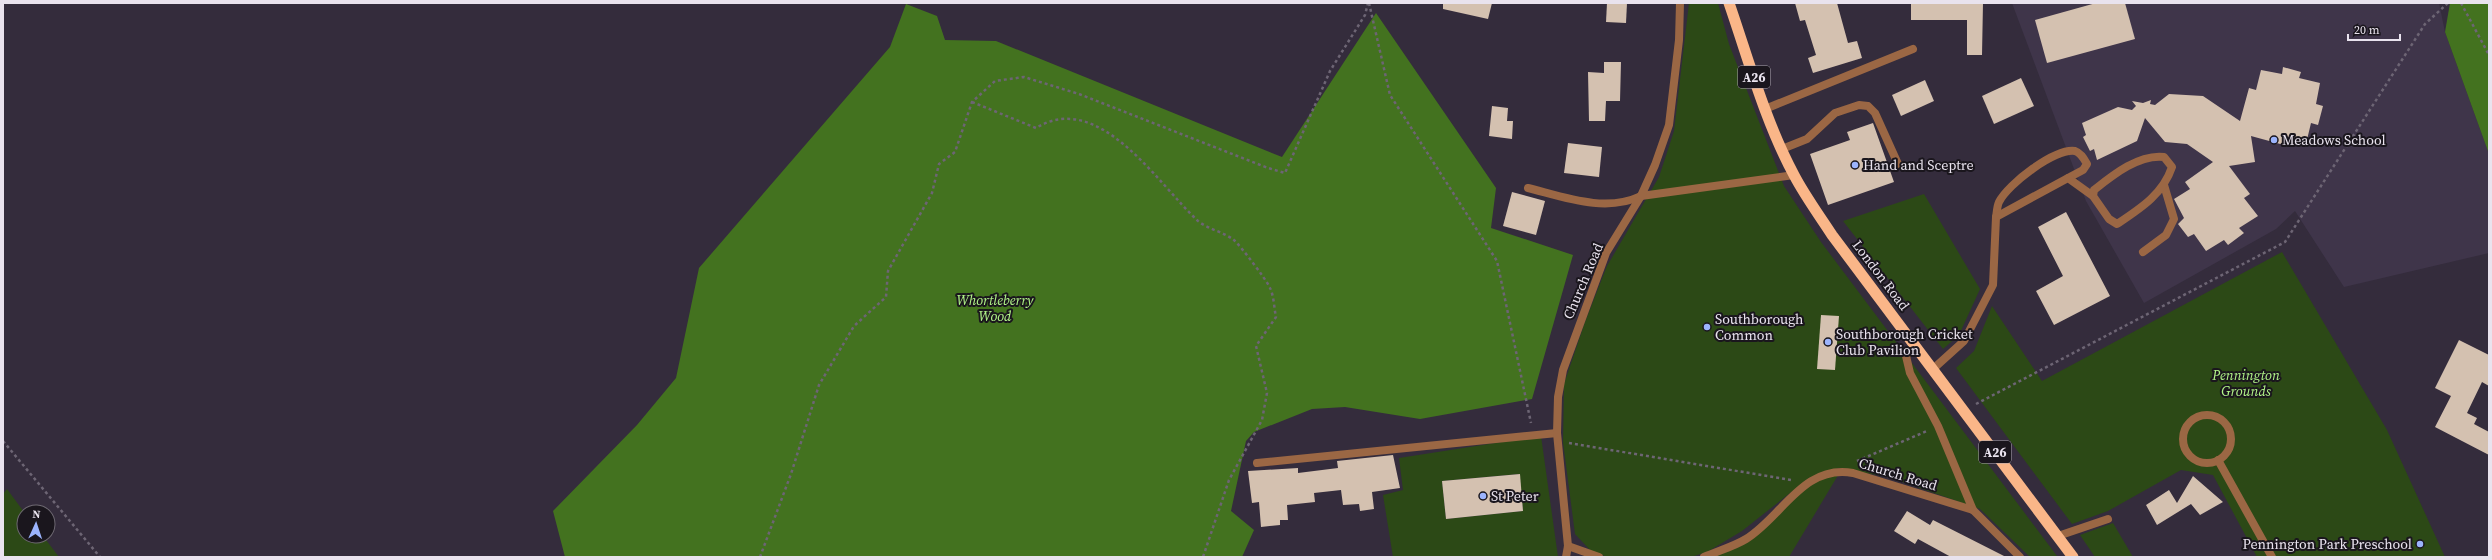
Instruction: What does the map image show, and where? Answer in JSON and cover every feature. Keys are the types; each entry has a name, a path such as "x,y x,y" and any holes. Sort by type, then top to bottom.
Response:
{"highway":[{"name":"London Road","path":"1729,3 1765,109 1794,175 1832,235 2058,536 2072,557"}],"street":[{"name":"Church Road","path":"1566,557 1568,546 1557,437 1558,396 1570,346 1606,253 1641,196 1655,165 1669,125 1679,40 1680,3"},
{"path":"1765,109 1914,49"},
{"path":"1782,149 1807,139 1836,113 1859,105 1868,106 1875,113 1898,164"},
{"path":"1933,369 1964,341 1993,286 1996,217 1998,203 2009,188 2060,152 2076,151 2083,156 2087,164 2083,170 1996,217"},
{"path":"2068,178 2093,196 2109,219 2117,224 2156,196 2164,185 2172,166 2164,157 2152,155 2110,177 2094,190 2093,196"},
{"path":"1528,188 1588,202 1614,205 1627,203 1641,196 1794,175"},
{"path":"2143,252 2166,235 2174,220 2164,185"},
{"path":"1916,347 1906,356 1909,368 1938,426 1973,510"},
{"path":"2199,416 2216,416 2228,427 2232,440 2230,448 2218,460 2204,462 2196,460 2189,455 2184,446 2185,430 2192,420 2199,416"},
{"path":"1257,463 1534,436 1557,437"},
{"path":"2218,460 2272,557"},
{"name":"Church Road","path":"1704,557 1746,539 1808,482 1825,475 1846,472 1973,510 2020,557"},
{"path":"2058,536 2108,519"},
{"path":"1568,546 1599,557"}],"path":[{"path":"760,557 791,474 819,384 854,326 886,297 888,270 932,193 939,164 955,152 972,102 995,81 1024,77 1079,94 1268,168 1285,173 1330,71 1365,15 1369,3"},
{"path":"1369,3 1390,95 1497,261 1534,436"},
{"path":"1964,411 2285,242 2425,24 2448,3"},
{"path":"2461,3 2489,56"},
{"path":"972,102 1036,128 1048,121 1078,119 1103,129 1124,144 1199,222 1235,241 1270,288 1276,317 1256,346 1267,393 1262,420 1229,480 1203,557"},
{"path":"1853,463 1938,426"},
{"path":"1557,437 1808,482"},
{"path":"3,441 100,557"}],"shaded area":[{"name":"Meadows School","path":"2012,3 2439,3 2445,32 2489,154 2489,253 2344,287 2295,211 2276,229 2144,303 2086,201"}],"green space":[{"name":"Southborough Common","path":"1689,3 1718,3 1729,44 1784,186 1821,242 2057,556 2030,557 1980,509 1888,477 1839,468 1809,478 1742,531 1707,552 1691,557 1607,557 1590,550 1575,534 1563,442 1564,384 1585,322 1607,266 1659,177 1674,131"},
{"path":"2450,3 2489,3 2489,154 2445,32"},
{"name":"Whortleberry Wood","path":"906,4 937,16 945,40 996,41 1282,157 1376,13 1496,188 1491,228 1573,255 1532,399 1420,419 1345,407 1312,409 1254,432 1246,441 1231,511 1254,530 1242,557 565,557 553,511 637,425 676,378 699,268 890,47"},
{"path":"1924,194 1980,289 1959,335 1943,349 1843,221"},
{"name":"Pennington Grounds","path":"2282,252 2387,430 2445,557 2257,557 2213,475 2181,470 2108,511 2072,524 1956,368 1974,351 1992,306 2042,381"},
{"path":"1541,436 1558,557 1393,557 1383,495 1403,490 1399,458","holes":["1519,474 1523,511 1446,519 1442,481"]},
{"path":"1840,472 1789,557 1703,557 1748,537 1808,482"},
{"path":"7,489 18,504 16,504 16,544 49,544 59,557 3,557 3,494"},
{"path":"2113,523 2133,557 2095,557 2080,535"}],"building":[{"path":"1443,3 1492,3 1488,19 1443,9"},
{"path":"1607,3 1627,3 1626,23 1606,22"},
{"path":"1795,3 1837,3 1848,43 1857,41 1862,58 1813,73 1808,58 1816,55 1805,20 1800,21"},
{"path":"1911,3 1983,3 1982,55 1967,55 1967,20 1911,20"},
{"path":"2096,3 2125,3 2135,39 2047,63 2035,20"},
{"path":"1604,62 1621,62 1620,101 1606,101 1605,121 1589,121 1588,72 1604,73"},
{"path":"2283,67 2301,72 2299,78 2320,83 2316,104 2323,106 2318,125 2311,123 2306,144 2287,139 2284,145 2251,136 2255,162 2229,166 2250,194 2244,198 2258,216 2239,228 2244,233 2228,245 2224,240 2206,251 2194,234 2188,237 2178,224 2184,218 2174,199 2190,189 2185,182 2213,162 2187,144 2165,142 2145,118 2137,141 2097,160 2094,149 2090,151 2083,137 2086,135 2082,123 2118,107 2132,110 2136,106 2132,101 2143,103 2151,100 2150,104 2155,105 2169,94 2203,96 2240,121 2249,88 2256,90 2261,70 2282,74"},
{"path":"2021,78 2034,106 1994,124 1982,96"},
{"path":"1925,80 1934,101 1901,116 1892,95"},
{"path":"1492,106 1508,108 1507,121 1513,121 1512,139 1489,136"},
{"path":"1873,123 1894,182 1828,205 1810,154 1850,140 1847,132"},
{"path":"1568,143 1602,147 1599,177 1564,173"},
{"path":"1512,192 1545,201 1536,235 1503,226"},
{"path":"2066,212 2110,296 2054,325 2036,291 2063,276 2038,227"},
{"name":"Southborough Cricket Club Pavilion","path":"1821,315 1839,316 1835,370 1817,369"},
{"path":"2459,340 2489,355 2489,386 2482,382 2467,413 2477,418 2474,424 2489,432 2489,455 2435,427 2451,396 2435,388"},
{"path":"1393,455 1400,488 1372,492 1374,509 1360,511 1359,504 1343,505 1341,490 1314,493 1315,502 1287,505 1288,520 1280,520 1280,525 1261,527 1259,502 1252,503 1248,471 1298,468 1298,473 1338,468 1337,461"},
{"name":"St Peter","path":"1520,474 1523,511 1446,519 1442,481"},
{"path":"2193,476 2223,502 2200,515 2191,504 2157,525 2146,505 2169,490 2177,503"},
{"path":"1907,511 1930,525 1933,520 2006,557 1951,557 1918,539 1915,544 1894,531"}],"place":[{"name":"Meadows School","path":"2274,140"},
{"name":"Hand and Sceptre","path":"1855,165"},
{"name":"Southborough Common","path":"1707,327"},
{"name":"Southborough Cricket Club Pavilion","path":"1828,342"},
{"name":"St Peter","path":"1483,496"},
{"name":"Pennington Park Preschool","path":"2420,544"}]}
